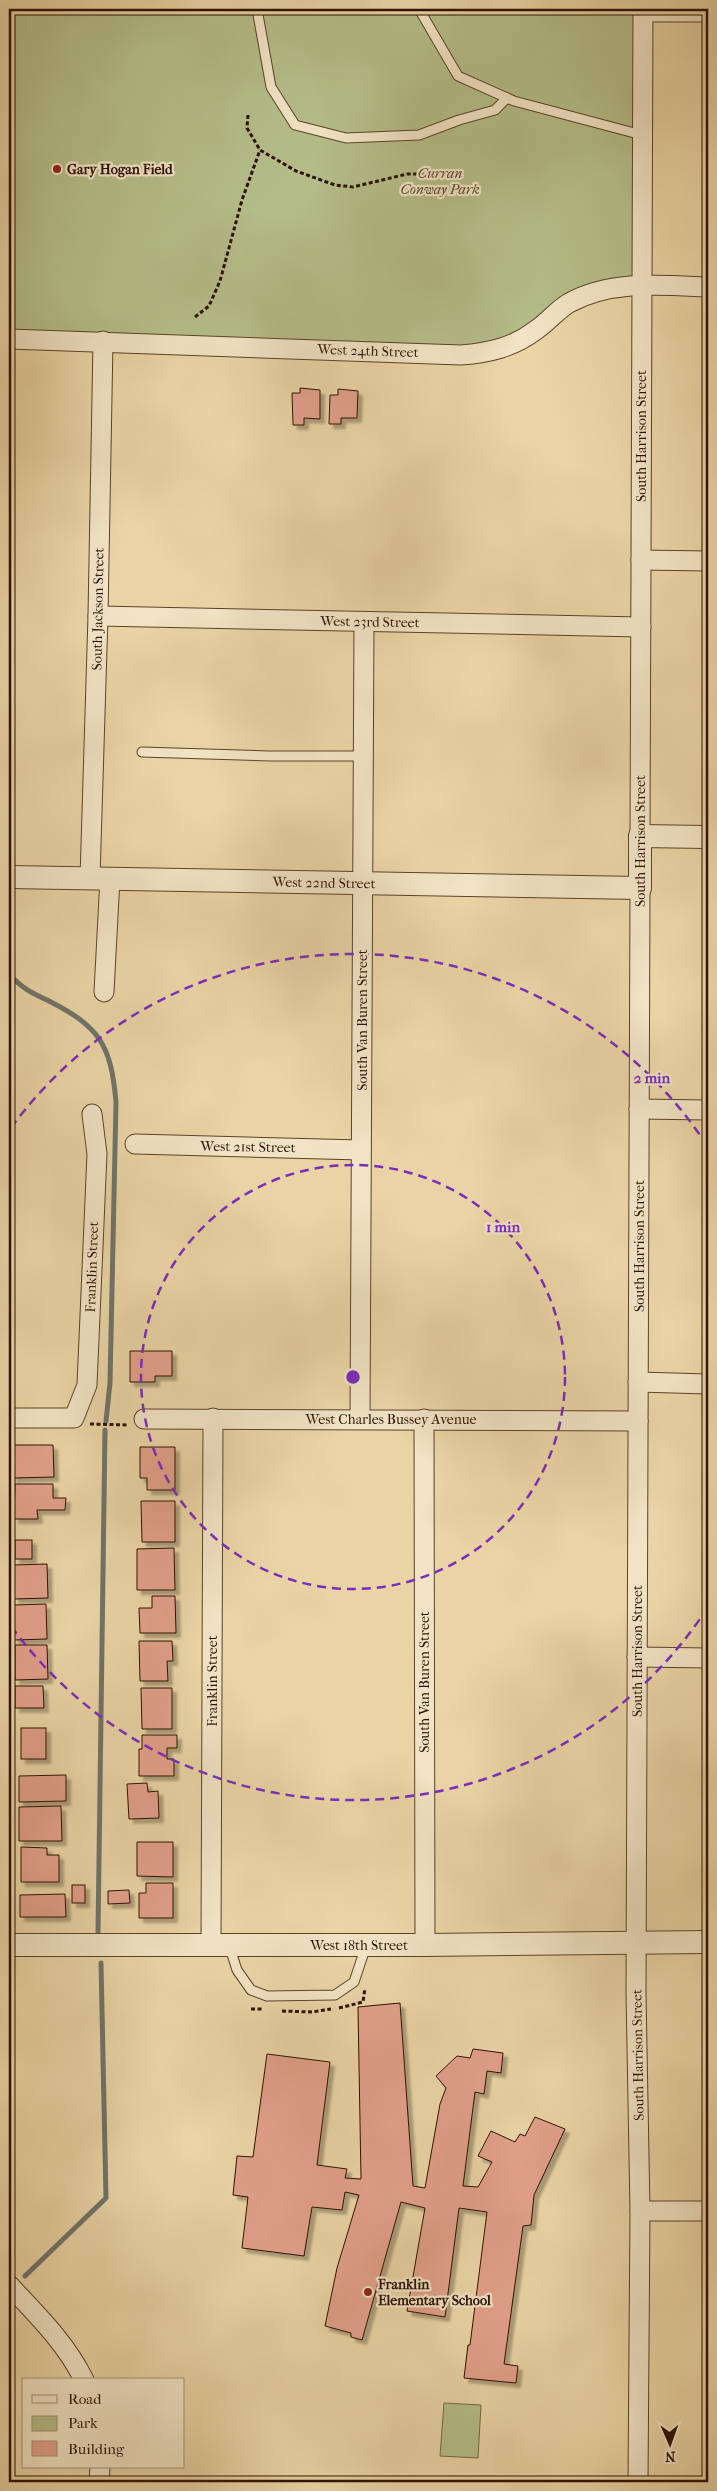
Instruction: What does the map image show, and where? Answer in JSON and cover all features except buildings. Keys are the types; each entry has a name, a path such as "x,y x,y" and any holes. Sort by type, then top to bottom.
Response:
{"street":[{"path":"643,10 708,12"},
{"name":"South Harrison Street","path":"638,2482 640,2212 636,1993 638,1942 637,1657 643,10"},
{"name":"West 24th Street","path":"9,339 461,355 486,353 520,341 537,330 560,309 597,291 642,285 708,286"},
{"name":"South Jackson Street","path":"103,341 98,616 100,878 104,992"},
{"path":"641,560 708,561"},
{"name":"West 23rd Street","path":"98,616 641,627"},
{"name":"South Van Buren Street","path":"360,1419 364,622"},
{"path":"640,836 708,837"},
{"name":"West 22nd Street","path":"9,877 640,888"},
{"path":"639,1109 708,1110"},
{"name":"Franklin Street","path":"9,1418 74,1418 87,1385 97,1154 92,1114"},
{"name":"West 21st Street","path":"135,1144 361,1150"},
{"path":"638,1382 708,1384"},
{"name":"Franklin Street","path":"213,1418 220,1945"},
{"name":"West Charles Bussey Avenue","path":"144,1419 638,1420"},
{"name":"South Van Buren Street","path":"424,1420 424,1945"},
{"path":"637,1657 708,1658"},
{"name":"West 18th Street","path":"9,1945 424,1945 708,1942"},
{"path":"640,2212 708,2211"},
{"path":"12,2289 61,2342 75,2361 83,2378"},
{"path":"99,2482 100,2468"}],"lane":[{"path":"257,9 271,87 295,125 346,138 419,135 459,120 495,110 507,98"},
{"path":"419,9 458,76 507,98 642,135"},
{"path":"142,752 269,756 363,756"},
{"path":"220,1945 251,1990 266,1996 335,1995 354,1982 367,1945"}],"path":[{"path":"248,115 247,128 260,150 296,170 335,185 353,187 408,174 434,174"},
{"path":"195,317 209,306 220,281 242,200 260,150"},
{"path":"99,1424 115,1425"}],"green space":[{"name":"Curran Conway Park","path":"9,9 643,9 642,285 597,291 505,347 9,334"},
{"path":"444,2403 481,2405 478,2458 440,2456"}],"waterway":[{"path":"9,974 27,990 66,1010 91,1029 100,1040 111,1066 116,1102 110,1383 106,1421"},
{"path":"98,1932 105,1430"},
{"path":"25,2276 106,2198 101,1963"}],"place":[{"name":"Gary Hogan Field","path":"57,169"},
{"name":"Franklin Elementary School","path":"368,2292"}]}
